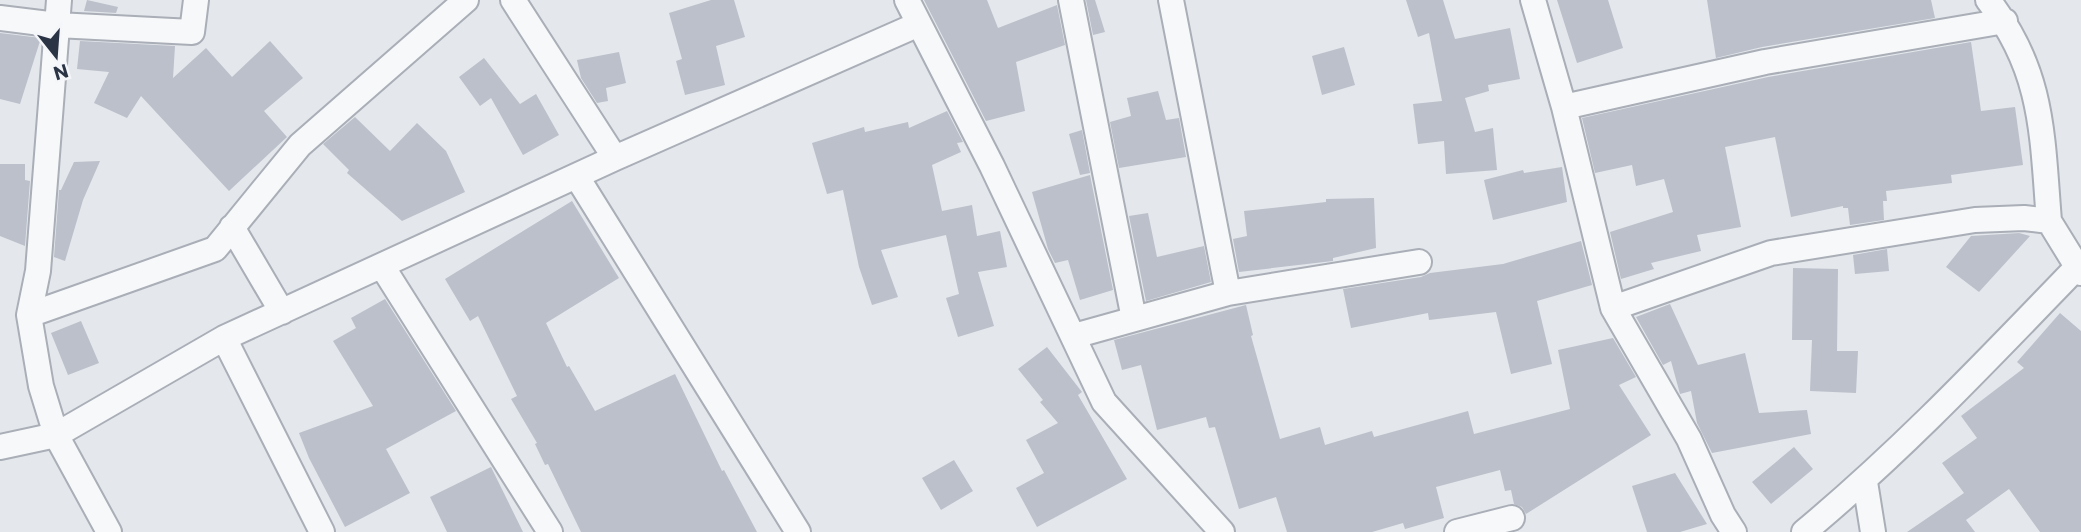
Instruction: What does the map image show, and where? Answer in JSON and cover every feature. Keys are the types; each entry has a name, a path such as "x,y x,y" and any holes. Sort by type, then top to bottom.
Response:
{"street":[{"path":"59,0 38,271 29,314 41,386 56,435 109,532"},
{"path":"0,18 57,25 192,32 196,0"},
{"path":"29,314 215,249 300,145 466,0"},
{"path":"907,0 992,166 1104,402 1222,532"},
{"path":"1071,0 1134,319"},
{"path":"1171,0 1228,293"},
{"path":"1533,0 1564,107 1613,308 1689,439 1723,515 1734,532"},
{"path":"1804,532 1865,482 1942,408 2079,268 2049,221 2041,121 2025,59 2005,22 1988,0"},
{"path":"517,1 615,158"},
{"path":"1564,107 1765,62 2005,22"},
{"path":"0,447 56,435 224,338 615,158 919,24"},
{"path":"576,177 798,532"},
{"path":"1613,308 1771,253 1975,220 2024,218 2049,221"},
{"path":"232,228 282,312"},
{"path":"1074,336 1228,293 1419,261"},
{"path":"382,267 550,532"},
{"path":"224,338 322,532"},
{"path":"1865,482 1873,532"},
{"path":"1457,532 1511,518"}],"building":[{"path":"87,0 118,7 116,13 84,11"},
{"path":"711,0 734,0 745,37 716,46 725,85 685,95 676,61 682,59 669,13"},
{"path":"924,0 987,0 998,28 1057,5 1065,45 1016,62 1025,111 986,121"},
{"path":"1086,0 1095,0 1105,32 1093,35"},
{"path":"1406,0 1443,0 1455,39 1510,28 1520,79 1488,85 1489,91 1465,98 1475,132 1493,128 1497,170 1446,174 1444,141 1418,144 1413,104 1442,101 1429,33 1418,37"},
{"path":"1557,0 1608,0 1623,48 1577,63"},
{"path":"1707,0 1931,0 1935,18 1762,47 1716,58"},
{"path":"0,33 41,38 20,104 0,99"},
{"path":"80,41 175,46 173,78 206,48 232,77 270,41 303,78 264,111 287,137 229,191 141,96 127,118 94,103 109,72 77,69"},
{"path":"1971,42 1981,111 2015,107 2023,165 1951,175 1952,183 1886,191 1887,201 1883,201 1884,220 1850,225 1848,208 1843,206 1791,217 1775,137 1725,147 1741,227 1697,235 1701,251 1651,263 1654,269 1621,279 1610,232 1673,212 1664,179 1636,186 1632,165 1595,173 1582,118 1768,77"},
{"path":"1344,47 1355,85 1322,95 1312,56"},
{"path":"619,52 626,83 606,88 608,101 597,103 581,78 577,60"},
{"path":"484,58 520,104 536,94 559,135 523,155 491,98 480,106 459,77"},
{"path":"1158,91 1166,120 1179,118 1186,157 1119,168 1110,122 1131,116 1127,98"},
{"path":"947,111 963,142 957,143 961,152 932,165 942,211 972,205 977,236 1000,231 1007,267 978,272 994,326 958,337 946,298 959,294 946,235 881,250 898,297 872,305 859,267 843,190 827,194 812,143 864,127 865,132 908,122 909,128"},
{"path":"355,117 390,151 417,123 446,151 465,192 402,221 347,173 349,170 323,144"},
{"path":"1082,130 1090,173 1080,175 1069,134"},
{"path":"100,161 83,200 65,261 54,257 59,190 74,162"},
{"path":"0,164 25,164 25,180 30,181 25,246 0,236"},
{"path":"1562,167 1567,202 1493,220 1484,180 1523,170 1524,173"},
{"path":"1090,175 1113,290 1080,300 1068,260 1055,263 1048,249 1032,192"},
{"path":"1374,198 1376,248 1333,258 1333,261 1239,272 1233,239 1247,236 1244,211 1326,202 1326,199"},
{"path":"572,201 619,278 546,323 567,367 569,366 595,411 675,374 722,471 724,470 757,532 581,532 548,464 545,465 535,444 537,443 511,399 517,396 478,316 470,321 445,279"},
{"path":"1148,213 1157,257 1204,246 1211,282 1146,301 1129,216"},
{"path":"2019,233 2030,236 1979,292 1946,267 1971,236"},
{"path":"1581,241 1592,285 1537,301 1552,364 1511,374 1496,312 1429,320 1428,313 1351,328 1343,289 1421,277 1430,273 1503,264"},
{"path":"1887,249 1889,271 1855,274 1853,255"},
{"path":"1793,268 1838,269 1837,351 1858,351 1856,393 1810,391 1812,340 1792,340"},
{"path":"385,299 456,411 386,449 410,493 345,527 299,433 373,406 333,341 356,328 351,318"},
{"path":"1670,304 1698,365 1745,353 1759,413 1807,410 1811,434 1712,453 1697,423 1691,391 1680,394 1671,361 1663,365 1636,317"},
{"path":"1246,305 1253,335 1251,336 1280,439 1320,427 1325,445 1372,431 1374,437 1468,411 1474,434 1570,409 1558,350 1613,338 1636,377 1619,385 1651,435 1526,514 1522,507 1514,504 1511,490 1505,491 1500,470 1436,487 1444,518 1405,529 1403,523 1372,532 1287,532 1276,497 1239,509 1215,427 1209,428 1206,417 1157,430 1141,365 1122,370 1114,340"},
{"path":"2060,313 2081,331 2081,532 2040,532 2009,489 1966,520 1975,532 1907,532 1964,493 1942,463 1977,438 1961,416 2024,368 2017,362"},
{"path":"81,321 99,363 68,375 51,333"},
{"path":"1047,347 1082,392 1078,395 1127,479 1037,527 1016,488 1044,473 1026,440 1058,423 1018,369"},
{"path":"1794,447 1813,469 1771,504 1752,482"},
{"path":"954,460 973,491 941,510 922,478"},
{"path":"491,467 523,532 447,532 430,497"},
{"path":"1675,473 1707,524 1680,532 1647,532 1632,486"}]}
